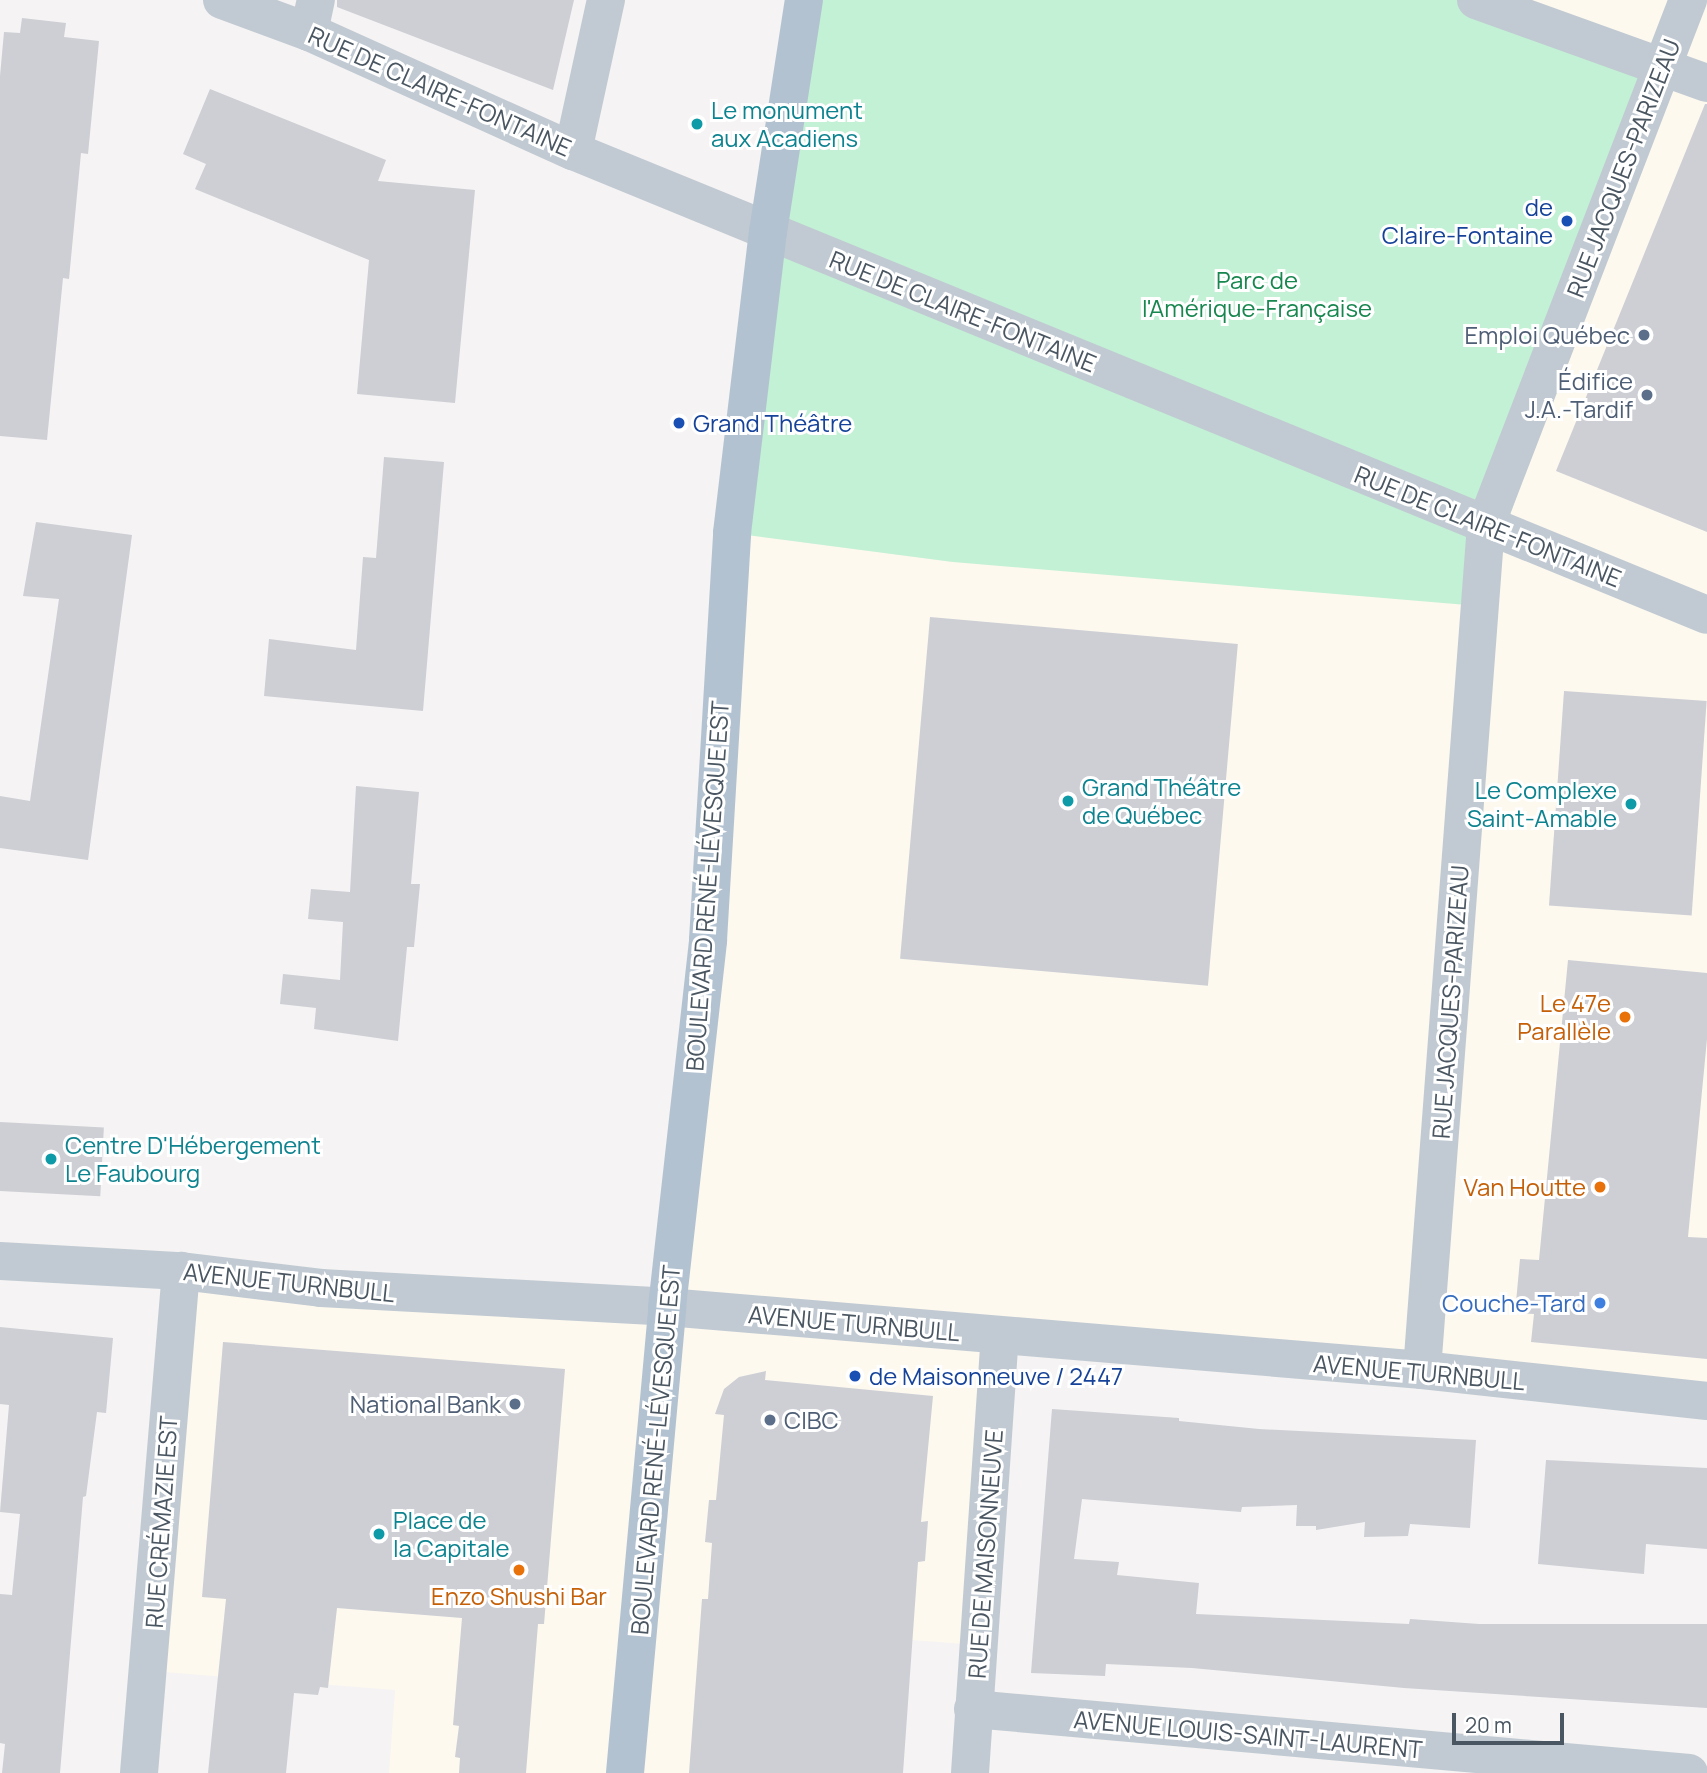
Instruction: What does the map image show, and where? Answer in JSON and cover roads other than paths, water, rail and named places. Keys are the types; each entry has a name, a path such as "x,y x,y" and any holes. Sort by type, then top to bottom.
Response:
{"main road":[{"name":"BOULEVARD RENÉ-LÉVESQUE EST","path":"625,1773 667,1307 708,940 732,534 768,232 804,0"}],"street":[{"name":"RUE DE CLAIRE-FONTAINE","path":"222,0 312,16 573,151 616,166 768,232 1707,615"},
{"path":"573,151 606,0"},
{"path":"1476,0 1707,83"},
{"name":"RUE JACQUES-PARIZEAU","path":"1422,1370 1486,524 1688,0"},
{"name":"AVENUE TURNBULL","path":"0,1261 181,1271 321,1289 667,1307 1422,1370 1707,1401"},
{"name":"RUE CRÉMAZIE EST","path":"139,1773 181,1271"},
{"name":"RUE DE MAISONNEUVE","path":"970,1773 1000,1336"},
{"name":"AVENUE LOUIS-SAINT-LAURENT","path":"973,1709 1689,1773"}],"place":[{"name":"Le monument aux Acadiens","path":"697,124"},
{"name":"de Claire-Fontaine","path":"1567,221"},
{"name":"Emploi Québec","path":"1644,335"},
{"name":"Édifice J.A.-Tardif","path":"1647,395"},
{"name":"Grand Théâtre","path":"679,423"},
{"name":"Grand Théâtre de Québec","path":"1068,801"},
{"name":"Le Complexe Saint-Amable","path":"1631,804"},
{"name":"Le 47e Parallèle","path":"1625,1017"},
{"name":"Centre D'Hébergement Le Faubourg","path":"51,1159"},
{"name":"Van Houtte","path":"1600,1187"},
{"name":"Couche-Tard","path":"1600,1303"},
{"name":"de Maisonneuve / 2447","path":"855,1376"},
{"name":"National Bank","path":"515,1404"},
{"name":"CIBC","path":"770,1420"},
{"name":"Place de la Capitale","path":"379,1534"},
{"name":"Enzo Shushi Bar","path":"519,1570"}],"park label":[{"name":"Parc de l'Amérique-Française","path":"1257,294"}]}
